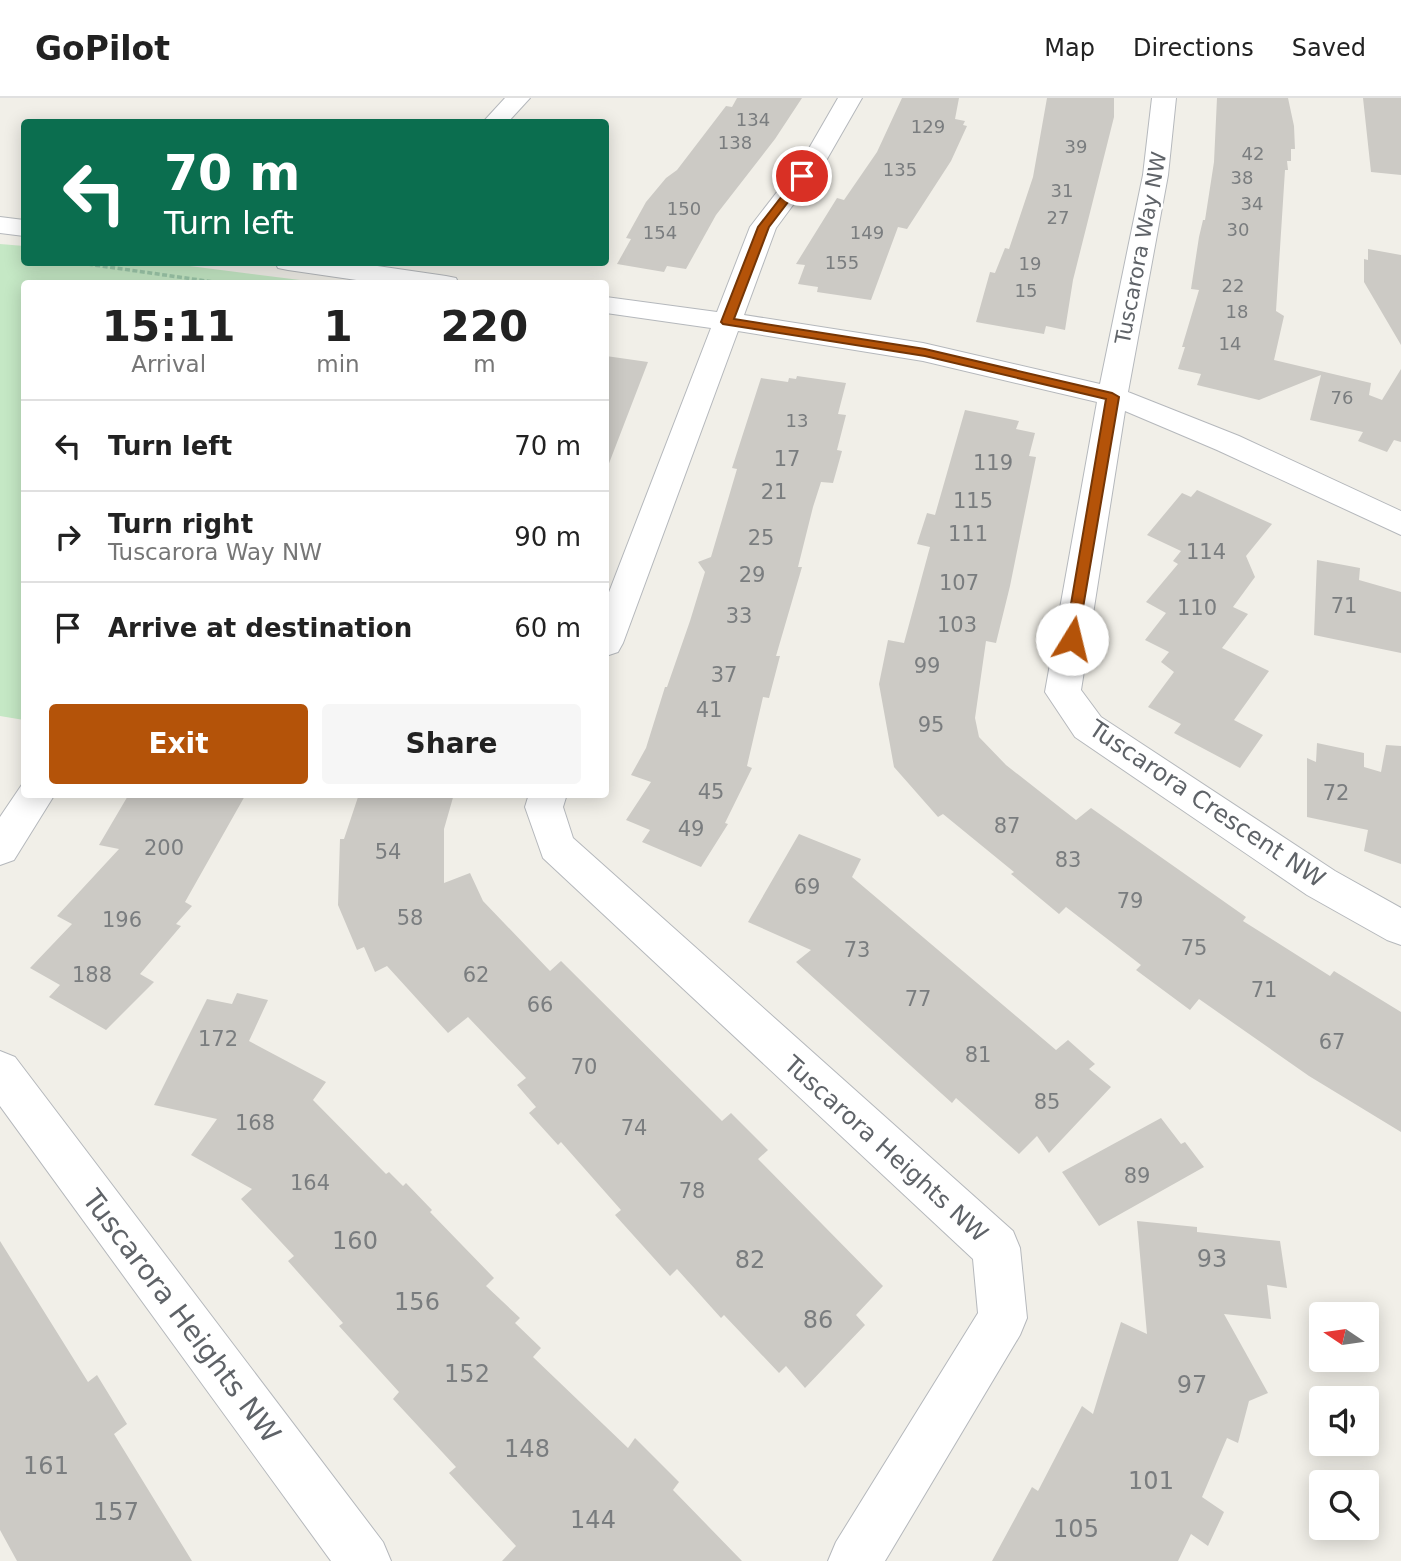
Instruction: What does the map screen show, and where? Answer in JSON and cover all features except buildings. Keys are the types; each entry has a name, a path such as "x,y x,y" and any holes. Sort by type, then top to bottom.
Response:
{"street":[{"path":"498,119 518,98"},
{"path":"609,635 763,227 816,159 850,98"},
{"name":"Tuscarora Way NW","path":"1112,397 1136,266 1156,179 1163,136 1164,98"},
{"path":"0,225 21,228"},
{"path":"319,266 420,280"},
{"path":"609,305 929,353 1112,397 1325,486 1401,524"},
{"name":"Tuscarora Crescent NW","path":"1112,397 1063,692 1088,727 1321,883 1401,928"},
{"path":"0,849 33,798"},
{"name":"Tuscarora Heights NW","path":"547,798 544,807 556,847 996,1248 1003,1318 855,1561"},
{"name":"Tuscarora Heights NW","path":"0,1071 364,1561"}],"path":[{"path":"101,266 200,280"}],"green space":[{"path":"0,244 21,246 21,266 190,266 300,280 21,280 21,720 0,716"}],"route":[{"path":"802,176 763,227 727,322 964,360 1112,397 1072,639"}]}
